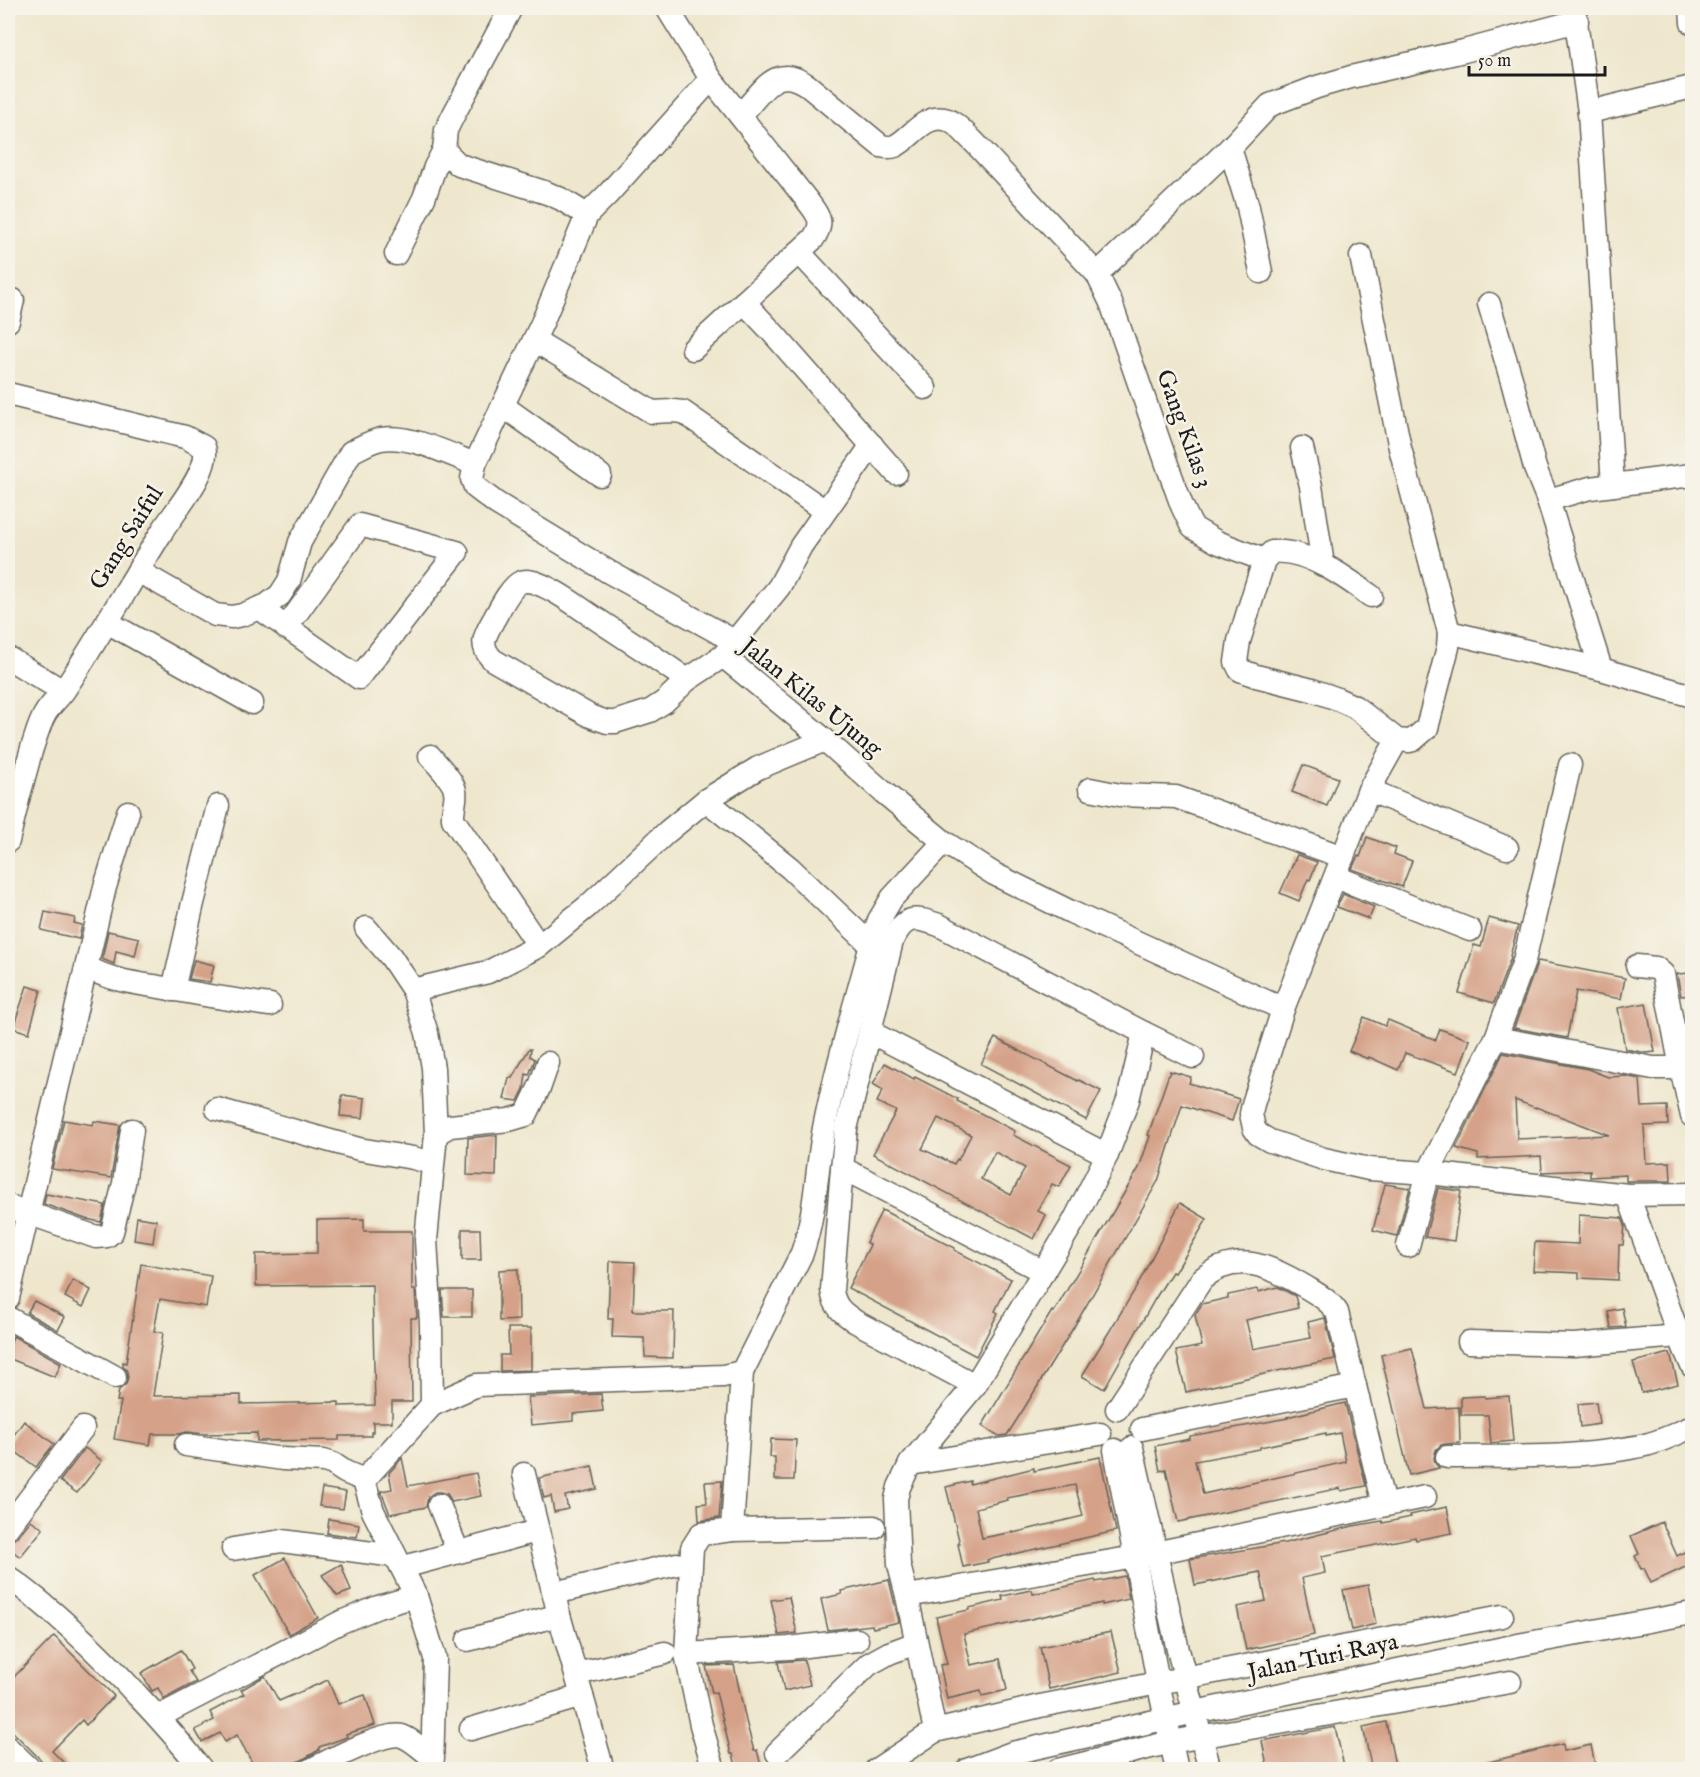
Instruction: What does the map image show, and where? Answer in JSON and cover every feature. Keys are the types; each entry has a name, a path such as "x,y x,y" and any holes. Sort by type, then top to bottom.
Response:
{"street":[{"path":"667,8 711,79 820,218 817,233 799,252 693,349"},
{"path":"1691,8 1692,23"},
{"path":"396,254 424,198 444,150 446,130 501,11"},
{"path":"1097,274 1230,148 1270,105 1351,77 1464,51 1576,14 1589,112 1612,485"},
{"name":"Gang Kilas 3","path":"740,116 774,79 784,76 801,81 880,146 895,146 920,126 938,119 954,123 1097,274 1111,303 1172,479 1192,527 1217,542 1264,560"},
{"path":"711,79 587,215 534,340 475,464 472,479 475,486 496,503 728,649 779,587 801,546 872,445"},
{"path":"1589,112 1692,87"},
{"path":"1230,148 1248,207 1261,272"},
{"path":"444,150 459,165 546,193 561,199 587,215"},
{"path":"799,252 925,388"},
{"path":"1361,256 1400,448 1449,632 1448,647 1427,728 1413,740 1396,740 1355,706 1312,690 1240,670 1236,662 1239,641 1264,560 1272,552 1288,552 1323,565 1371,596"},
{"path":"744,302 896,473"},
{"path":"1489,304 1534,468 1548,500 1601,669"},
{"path":"534,340 652,412 683,412 825,511"},
{"name":"Gang Saiful","path":"8,394 185,437 204,447 206,458 197,479 107,622 63,691 44,715 25,771 8,841"},
{"path":"503,406 600,475"},
{"path":"138,571 215,615 232,617 242,615 267,605 280,595 289,581 300,542 351,452 365,444 382,439 401,439 419,443 475,464"},
{"path":"1302,448 1323,565"},
{"path":"1548,500 1590,488 1692,475"},
{"path":"259,608 286,628 359,678 457,552 360,525 286,628"},
{"name":"Jalan Kilas Ujung","path":"687,680 563,597 531,582 522,582 516,586 485,636 484,648 493,660 590,716 607,722 623,720 650,711 728,649 882,791 944,842 994,874 1071,912 1283,1009"},
{"path":"107,622 252,703"},
{"path":"1449,632 1601,669 1692,696"},
{"path":"8,658 63,691"},
{"path":"413,990 488,972 539,946 588,906 667,832 706,800 758,768 825,740"},
{"path":"1396,740 1369,790 1283,1009 1251,1114 1254,1128 1258,1134 1270,1141 1324,1159 1369,1169 1428,1173 1628,1195 1692,1194"},
{"path":"430,756 456,792 453,819 539,946"},
{"path":"1408,1246 1428,1173 1496,1038 1524,961 1570,765"},
{"path":"1090,789 1120,795 1176,797 1339,867 1470,930"},
{"path":"1369,790 1507,848"},
{"path":"706,800 790,868 871,945"},
{"path":"173,990 218,806"},
{"path":"8,1298 17,1210 87,967 105,887 128,812"},
{"path":"732,1530 742,1372 802,1253 813,1210 825,1124 871,945 879,920 892,898 944,842"},
{"path":"975,1385 856,1322 836,1305 832,1290 846,1129 892,941 898,929 903,923 915,920 927,921 939,926 1193,1057"},
{"path":"366,928 391,957 413,990 431,1052 435,1134 426,1240 431,1324 432,1405"},
{"path":"1637,966 1656,968 1663,974 1692,1116"},
{"path":"87,967 98,974 126,981 270,1005"},
{"path":"870,1032 1107,1155"},
{"path":"935,1731 899,1565 896,1499 903,1476 910,1464 975,1385 1074,1221 1107,1155 1128,1100 1143,1033"},
{"path":"1496,1038 1653,1068 1681,1068"},
{"path":"435,1134 450,1126 523,1117 529,1112 548,1063"},
{"path":"217,1109 359,1149 432,1163"},
{"path":"17,1210 96,1237 107,1236 112,1232 124,1184 132,1130"},
{"path":"842,1168 1044,1272"},
{"path":"1628,1195 1692,1366"},
{"path":"1177,1770 1158,1682 1145,1555 1122,1440 1102,1421 1118,1409 1202,1279 1212,1271 1223,1265 1254,1264 1275,1271 1332,1305 1340,1323 1384,1505"},
{"path":"8,1318 115,1377"},
{"path":"1469,1342 1574,1345 1679,1336"},
{"path":"364,1480 432,1405 477,1385 723,1376 742,1372"},
{"path":"910,1464 1122,1440 1355,1386"},
{"path":"1118,1409 1137,1416 1122,1440"},
{"path":"1447,1457 1544,1456 1606,1451 1649,1444 1692,1427"},
{"path":"8,1527 83,1428"},
{"path":"186,1445 283,1459 324,1461 364,1480 374,1511 403,1561 435,1658 432,1764"},
{"path":"524,1474 559,1615 603,1770"},
{"path":"907,1596 1145,1555 1425,1497"},
{"path":"440,1505 458,1552"},
{"path":"714,1770 676,1653 692,1548 701,1534 732,1530 874,1527"},
{"path":"233,1549 282,1541 403,1561 458,1552 537,1531"},
{"path":"1145,1555 1178,1650 1210,1770"},
{"path":"554,1593 677,1564"},
{"path":"8,1577 65,1620 158,1717 202,1770"},
{"path":"158,1717 340,1622 378,1607 416,1596"},
{"name":"Jalan Turi Raya","path":"967,1770 1012,1753 1166,1718 1692,1612"},
{"path":"468,1640 559,1615"},
{"path":"876,1770 935,1731 1040,1706 1158,1682 1502,1616"},
{"path":"471,1729 580,1685 676,1653 789,1648 857,1640"},
{"path":"777,1753 869,1664 889,1653 916,1643"},
{"path":"1058,1770 1171,1742 1510,1682"},
{"path":"310,1770 364,1745 393,1735 403,1736 411,1741 432,1764"},
{"path":"8,1749 31,1770"}],"building":[{"path":"1303,765 1338,778 1327,806 1292,792"},
{"path":"1367,837 1396,848 1394,854 1412,861 1402,887 1352,869 1358,856 1360,857"},
{"path":"1297,855 1317,862 1299,901 1280,893"},
{"path":"1343,894 1374,907 1369,919 1337,907"},
{"path":"45,912 75,918 74,923 82,925 79,939 41,930"},
{"path":"1489,918 1518,926 1511,957 1494,1003 1459,993 1474,945 1481,947"},
{"path":"108,931 139,938 135,956 116,951 114,964 102,959"},
{"path":"194,960 214,965 210,982 189,979"},
{"path":"1538,961 1625,978 1621,999 1576,991 1567,1038 1514,1028"},
{"path":"1692,973 1692,995 1681,996 1677,974"},
{"path":"27,986 41,990 29,1033 13,1028"},
{"path":"1646,1003 1655,1052 1625,1049 1618,1008"},
{"path":"1364,1017 1385,1026 1388,1020 1436,1040 1440,1029 1470,1040 1458,1072 1405,1053 1398,1070 1349,1051"},
{"path":"995,1038 1101,1091 1086,1120 981,1064"},
{"path":"531,1049 530,1056 535,1059 529,1075 526,1074 524,1089 518,1101 504,1099 509,1078 512,1078"},
{"path":"1503,1053 1588,1069 1608,1077 1625,1076 1640,1079 1642,1107 1667,1106 1668,1125 1644,1126 1646,1163 1670,1162 1671,1181 1626,1181 1626,1175 1590,1177 1590,1170 1542,1172 1541,1156 1478,1159 1478,1154 1456,1148","holes":["1515,1100 1536,1107 1609,1135 1517,1139"]},
{"path":"885,1063 958,1099 957,1101 1015,1131 1013,1135 1071,1165 1059,1187 1052,1184 1038,1211 1046,1215 1034,1239 873,1154 896,1111 877,1102 883,1090 873,1084","holes":["938,1118 971,1135 954,1164 922,1149","995,1152 1025,1168 1011,1195 981,1179"]},
{"path":"1170,1071 1191,1077 1189,1083 1239,1099 1232,1121 1182,1105 1158,1181 1023,1410 1007,1435 999,1436 982,1426 1052,1311 1054,1312 1139,1168"},
{"path":"342,1095 365,1098 363,1118 340,1116"},
{"path":"64,1120 93,1125 94,1121 120,1125 111,1178 52,1169"},
{"path":"497,1135 496,1176 467,1175 468,1138"},
{"path":"1385,1184 1410,1188 1397,1236 1373,1230"},
{"path":"1438,1188 1461,1191 1454,1241 1425,1237"},
{"path":"46,1194 105,1205 101,1222 44,1204"},
{"path":"1180,1203 1207,1219 1175,1273 1172,1272 1155,1299 1104,1389 1082,1376 1136,1288"},
{"path":"882,1210 1011,1279 995,1311 998,1313 976,1356 848,1288 870,1245 866,1242"},
{"path":"1579,1215 1622,1218 1625,1225 1623,1245 1619,1245 1618,1280 1579,1278 1579,1273 1533,1271 1535,1242 1578,1244"},
{"path":"137,1217 156,1220 153,1243 134,1240"},
{"path":"364,1219 364,1231 412,1231 412,1290 415,1290 417,1318 411,1318 412,1402 392,1402 392,1422 373,1422 371,1436 339,1436 339,1440 257,1441 257,1433 187,1432 152,1434 150,1445 114,1439 121,1401 117,1401 119,1390 126,1384 128,1377 123,1362 126,1363 141,1264 211,1276 206,1307 160,1299 154,1331 163,1333 153,1396 241,1395 241,1404 339,1402 339,1406 375,1405 372,1285 256,1286 256,1254 317,1253 317,1220"},
{"path":"462,1229 480,1229 481,1260 462,1260"},
{"path":"610,1261 635,1262 633,1311 674,1311 673,1358 645,1357 644,1338 612,1337 613,1319 608,1319"},
{"path":"518,1269 519,1320 499,1321 499,1270"},
{"path":"73,1280 91,1290 83,1307 65,1297"},
{"path":"1278,1287 1295,1296 1298,1308 1246,1320 1253,1349 1311,1338 1308,1322 1325,1318 1335,1359 1186,1392 1176,1351 1202,1346 1195,1315 1202,1304 1228,1298 1228,1295"},
{"path":"442,1290 472,1290 472,1317 444,1317"},
{"path":"34,1301 65,1317 58,1330 27,1313"},
{"path":"1622,1308 1626,1327 1611,1328 1608,1311"},
{"path":"508,1328 531,1328 531,1370 500,1371 500,1355 509,1355"},
{"path":"13,1336 61,1363 55,1377 8,1358"},
{"path":"1412,1348 1427,1409 1459,1407 1460,1443 1441,1445 1436,1450 1434,1458 1439,1468 1409,1475 1381,1355"},
{"path":"1670,1353 1678,1384 1642,1393 1633,1362"},
{"path":"601,1394 603,1411 573,1414 573,1421 531,1425 528,1397"},
{"path":"1485,1396 1485,1398 1509,1396 1513,1441 1491,1443 1488,1415 1461,1415 1461,1397"},
{"path":"1596,1402 1599,1424 1580,1427 1578,1404"},
{"path":"1345,1403 1366,1486 1341,1491 1340,1488 1178,1522 1166,1469 1160,1471 1155,1446 1190,1439 1190,1436","holes":["1326,1433 1326,1436 1340,1433 1346,1462 1203,1494 1195,1461 1260,1449 1260,1447"]},
{"path":"24,1421 54,1444 36,1467 8,1446"},
{"path":"771,1439 796,1440 794,1480 775,1480 775,1457 770,1457"},
{"path":"85,1448 102,1461 77,1493 60,1481"},
{"path":"1100,1457 1116,1531 963,1567 958,1544 960,1544 946,1487 970,1481 970,1484 1034,1468 1034,1471","holes":["1075,1485 1083,1516 982,1538 976,1508 1008,1500 1007,1498"]},
{"path":"402,1458 408,1486 476,1473 481,1496 452,1502 447,1494 435,1492 428,1497 426,1507 390,1514 381,1491 392,1489 389,1473"},
{"path":"592,1466 597,1489 565,1496 568,1509 554,1512 551,1496 544,1498 539,1478"},
{"path":"722,1481 719,1518 699,1521 698,1504 707,1503 705,1482"},
{"path":"322,1488 346,1492 343,1509 319,1506"},
{"path":"1447,1507 1452,1533 1416,1540 1415,1537 1322,1556 1325,1573 1302,1578 1314,1635 1246,1650 1237,1607 1266,1601 1260,1572 1195,1585 1190,1559 1285,1543 1353,1526 1411,1517 1410,1515"},
{"path":"329,1519 359,1524 357,1537 327,1533"},
{"path":"31,1520 43,1529 20,1557 8,1547 8,1540 18,1536"},
{"path":"1662,1522 1677,1556 1692,1548 1692,1564 1651,1583 1635,1556 1639,1554 1631,1536"},
{"path":"285,1558 318,1618 289,1634 255,1575"},
{"path":"341,1564 351,1591 337,1596 322,1575"},
{"path":"1125,1576 1129,1599 964,1634 971,1665 1000,1659 1007,1690 982,1696 981,1691 947,1699 940,1665 947,1664 936,1617 1003,1600 1002,1596 1032,1590 1033,1594 1095,1580 1096,1582"},
{"path":"889,1580 899,1622 873,1628 872,1625 828,1630 821,1599 842,1594 841,1591"},
{"path":"1368,1585 1376,1624 1352,1630 1343,1590"},
{"path":"789,1597 797,1633 779,1635 771,1600"},
{"path":"1111,1632 1121,1672 1049,1689 1040,1647"},
{"path":"54,1636 114,1696 86,1725 82,1720 52,1751 71,1770 51,1770 8,1727 8,1683"},
{"path":"181,1650 192,1669 189,1671 196,1682 164,1699 158,1688 152,1691 141,1673"},
{"path":"804,1660 810,1685 784,1691 778,1662"},
{"path":"734,1665 754,1751 757,1750 762,1770 737,1770 716,1692 712,1693 706,1666"},
{"path":"265,1676 279,1701 328,1680 338,1704 365,1695 375,1725 346,1734 347,1737 319,1747 319,1750 302,1760 273,1770 256,1770 237,1735 225,1742 220,1733 202,1742 195,1730 214,1720 210,1712 244,1694 241,1690"},
{"path":"1386,1722 1396,1770 1372,1770 1363,1727"},
{"path":"1335,1727 1344,1766 1329,1770 1268,1770 1262,1741"},
{"path":"1563,1744 1564,1751 1591,1745 1596,1770 1481,1770 1480,1764"}]}
